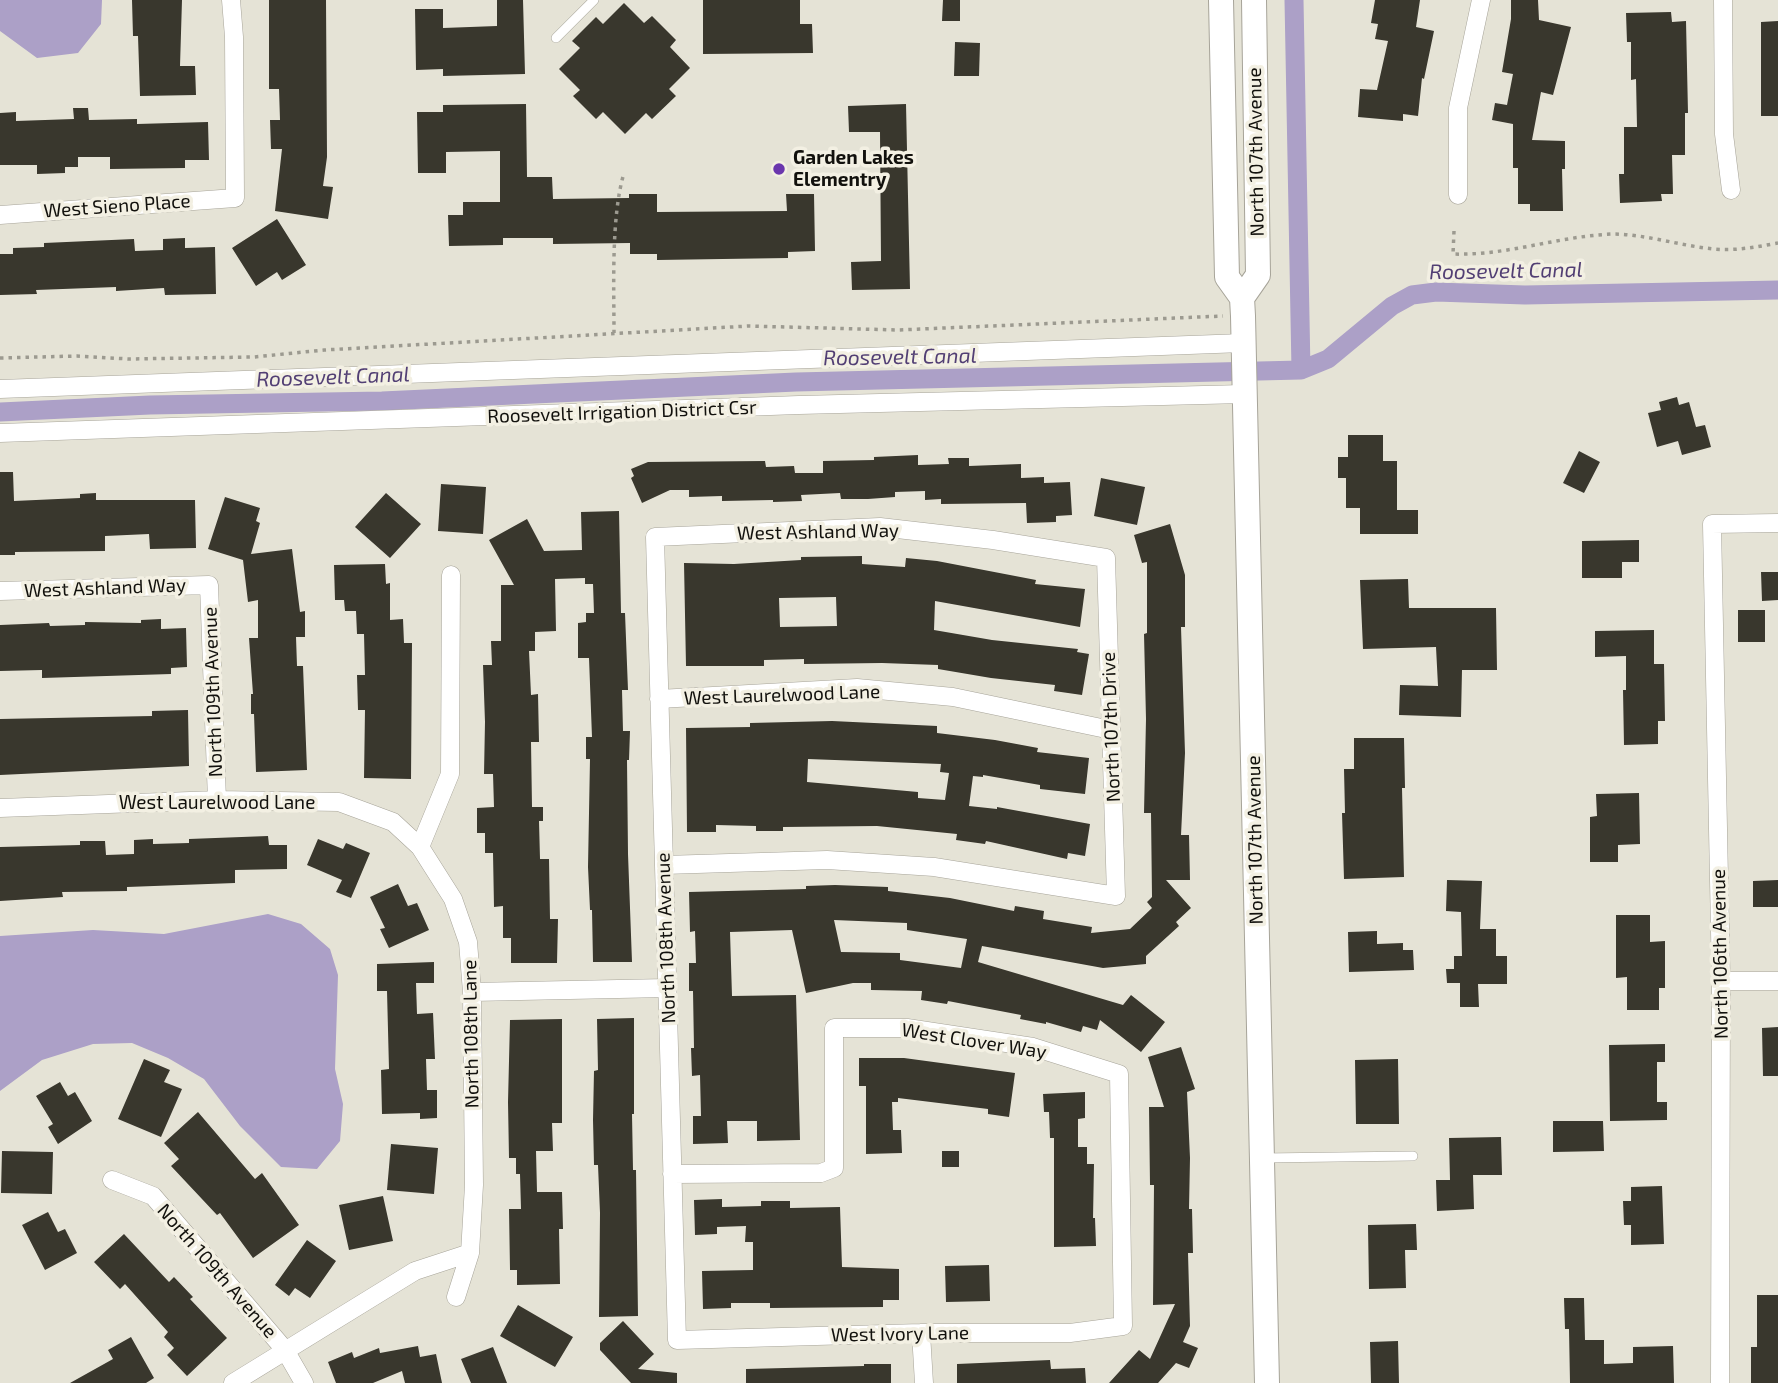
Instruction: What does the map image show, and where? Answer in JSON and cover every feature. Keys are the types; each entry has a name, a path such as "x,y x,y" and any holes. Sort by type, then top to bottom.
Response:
{"main road":[{"name":"North 107th Avenue","path":"1222,0 1227,277 1242,307 1267,1383"},
{"name":"North 107th Avenue","path":"1242,307 1258,275 1254,0"}],"street":[{"name":"West Sieno Place","path":"0,215 235,198 234,37 231,0"},
{"path":"1458,195 1458,108 1481,0"},
{"path":"1723,0 1724,134 1731,190"},
{"path":"0,389 1243,346"},
{"name":"Roosevelt Irrigation District Csr","path":"0,433 771,406 1244,394"},
{"name":"North 106th Avenue","path":"1720,1383 1721,981 1712,524 1778,523"},
{"name":"West Ashland Way","path":"655,537 880,527 993,540 1106,558"},
{"name":"North 108th Avenue","path":"655,537 677,1340"},
{"name":"North 107th Drive","path":"664,864 827,860 934,867 1116,897 1106,558"},
{"path":"421,847 450,774 451,576"},
{"name":"West Ashland Way","path":"0,591 209,585"},
{"name":"North 109th Avenue","path":"209,585 217,800"},
{"name":"West Laurelwood Lane","path":"659,699 858,688 953,697 1111,730"},
{"name":"West Laurelwood Lane","path":"0,807 217,800 338,802 393,822 421,847"},
{"name":"North 108th Lane","path":"421,847 453,899 468,942 472,992 474,1185 470,1253 456,1297"},
{"path":"1721,981 1778,981"},
{"path":"472,992 667,988"},
{"name":"West Clover Way","path":"672,1174 821,1173 834,1168 834,1028 907,1028 1033,1047 1119,1074 1123,1326"},
{"name":"North 109th Avenue","path":"112,1180 153,1196 285,1350 304,1383"},
{"path":"233,1383 415,1271 470,1253"},
{"name":"West Ivory Lane","path":"677,1340 921,1333 1070,1333 1123,1326"},
{"path":"921,1333 924,1383"}],"lane":[{"path":"556,38 594,0"},
{"path":"1262,1158 1413,1156"}],"path":[{"path":"614,333 619,198 624,173"},
{"path":"1454,231 1452,254 1480,255 1555,241 1614,234 1713,249 1739,250 1778,243"},
{"path":"0,359 77,356 129,359 254,357 324,350 749,326 898,330 954,328 1242,307"}],"shaded area":[{"path":"0,0 102,0 101,24 78,53 37,58 0,31"},
{"path":"268,914 301,924 330,949 338,975 335,1069 343,1104 340,1141 317,1169 281,1167 240,1126 204,1079 168,1058 132,1043 93,1044 42,1060 0,1091 0,936 93,930 164,934"}],"building":[{"path":"132,0 182,0 180,66 195,66 196,95 140,96 138,36 133,36"},
{"path":"269,0 326,0 327,157 323,186 333,187 328,219 275,211 282,149 271,149 270,120 280,120 279,89 269,89"},
{"path":"497,0 523,0 525,74 443,76 443,69 416,70 415,9 443,9 443,28 497,26"},
{"path":"703,0 800,0 800,24 812,24 813,53 703,54"},
{"path":"943,0 960,0 960,21 942,21"},
{"path":"1375,0 1420,0 1416,27 1434,31 1424,79 1422,78 1418,116 1403,114 1403,121 1358,117 1360,89 1377,90 1388,41 1375,39 1378,24 1371,23"},
{"path":"1511,0 1538,0 1539,20 1571,27 1553,95 1541,92 1532,140 1565,141 1565,169 1562,169 1563,211 1530,211 1530,204 1518,204 1518,168 1513,168 1513,124 1492,120 1495,103 1507,105 1513,74 1502,72 1511,19"},
{"path":"624,3 644,23 652,16 676,40 670,47 690,68 669,89 676,96 652,119 646,113 625,134 603,112 596,119 573,96 580,90 559,69 580,48 572,41 596,17 603,24"},
{"path":"1671,12 1672,22 1686,21 1688,113 1685,113 1685,155 1672,155 1673,194 1661,194 1662,201 1620,203 1619,174 1624,174 1624,127 1637,127 1636,79 1631,80 1631,42 1627,42 1626,13"},
{"path":"1778,21 1778,116 1761,116 1761,22"},
{"path":"955,42 980,43 979,76 954,76"},
{"path":"526,104 527,177 552,177 553,199 629,198 629,194 657,194 657,212 787,211 786,194 814,194 815,251 788,252 788,258 657,260 657,254 630,254 630,243 553,244 553,238 503,238 503,245 449,246 448,215 463,215 463,202 500,202 500,151 446,152 446,173 418,173 417,112 443,112 443,105"},
{"path":"906,104 910,289 852,290 851,262 881,261 880,132 849,132 848,106"},
{"path":"73,108 88,108 89,120 137,119 137,124 208,122 209,160 185,160 185,168 110,169 110,157 78,157 78,167 65,167 65,173 37,174 37,165 0,165 0,113 16,112 16,121 74,119"},
{"path":"277,219 306,265 282,280 277,272 256,286 232,248"},
{"path":"185,238 185,248 215,247 216,294 165,295 164,288 116,291 116,287 36,290 37,294 0,295 0,254 13,254 13,248 44,247 44,243 134,239 135,251 163,250 163,239"},
{"path":"1677,397 1679,405 1689,402 1696,427 1705,425 1711,447 1682,455 1678,441 1657,447 1648,413 1661,410 1659,402"},
{"path":"1348,435 1383,435 1383,461 1397,461 1397,510 1418,510 1418,534 1360,534 1360,508 1346,508 1346,478 1338,478 1338,457 1348,457"},
{"path":"1579,451 1600,462 1584,493 1563,483"},
{"path":"918,455 918,465 949,464 948,458 969,458 969,466 1021,464 1021,478 1044,477 1044,483 1070,482 1072,515 1056,516 1056,522 1027,523 1026,503 941,504 941,499 925,500 925,491 895,492 895,497 868,499 841,499 840,493 801,495 802,501 773,502 722,501 722,496 689,497 689,490 670,490 642,503 631,478 634,476 631,469 648,462 765,461 766,467 794,466 795,473 823,473 823,461 874,460 874,457"},
{"path":"0,472 13,472 14,501 80,498 80,494 96,493 96,500 195,500 196,548 150,549 149,534 105,536 105,551 15,552 15,555 0,555"},
{"path":"1101,478 1145,487 1137,525 1094,516"},
{"path":"441,484 486,487 483,534 438,531"},
{"path":"386,493 421,524 390,558 355,527"},
{"path":"225,497 260,508 256,521 260,523 251,554 292,549 300,612 305,611 305,637 296,637 297,666 303,666 307,770 256,772 249,638 258,638 258,600 248,602 243,560 208,549"},
{"path":"619,511 621,613 625,613 628,690 622,690 623,731 630,731 627,760 632,962 593,962 588,867 590,759 586,759 586,737 592,737 589,658 578,658 578,623 586,622 586,613 594,613 593,584 585,584 585,578 555,579 556,631 535,632 535,651 529,651 531,695 538,694 539,742 531,742 532,807 543,807 543,821 539,821 540,859 549,859 550,919 558,919 557,963 511,963 511,938 503,938 503,906 494,907 493,853 485,853 485,833 477,833 477,808 494,807 493,774 484,774 483,665 492,665 491,641 501,641 501,585 514,585 489,540 527,519 544,551 582,550 581,512"},
{"path":"1170,524 1185,575 1185,627 1181,627 1185,753 1181,835 1189,835 1190,880 1166,880 1191,908 1176,922 1179,926 1146,956 1146,964 1103,968 982,946 978,962 1123,1005 1131,995 1165,1022 1141,1052 1100,1020 1097,1030 1083,1026 1081,1032 1046,1022 1020,1019 1021,1015 948,1001 947,1004 921,1000 922,991 871,990 871,983 853,983 806,993 792,930 730,932 732,996 796,995 800,1140 757,1141 757,1121 727,1121 728,1143 693,1144 693,1116 701,1116 700,1075 692,1076 693,991 689,991 689,963 696,963 695,931 690,932 689,892 806,889 806,886 835,885 888,887 888,891 950,898 1014,911 1015,906 1044,911 1043,919 1092,927 1091,933 1130,929 1152,908 1147,902 1152,897 1151,813 1144,813 1144,634 1147,633 1147,562 1142,563 1134,535","holes":["834,920 907,923 907,930 967,939 961,968 900,960 900,953 841,952"]},
{"path":"1639,540 1639,562 1622,562 1622,578 1582,578 1582,541"},
{"path":"862,556 862,564 905,567 906,558 937,561 1036,580 1035,584 1085,589 1080,627 935,601 934,630 992,640 1078,649 1077,652 1089,654 1082,695 1054,691 1055,685 938,669 938,665 804,664 804,659 764,660 764,666 686,666 684,563 734,564 801,560 801,557","holes":["836,597 837,626 780,627 779,598"]},
{"path":"385,564 386,584 390,583 390,620 403,619 404,643 412,643 411,779 364,778 365,710 358,710 357,675 365,675 364,634 357,634 356,611 345,611 344,600 335,600 334,565"},
{"path":"1761,572 1778,572 1778,600 1762,601"},
{"path":"1408,579 1409,608 1496,608 1497,670 1462,670 1461,717 1399,715 1400,685 1438,686 1436,647 1363,649 1360,580"},
{"path":"1738,610 1765,610 1765,642 1738,642"},
{"path":"161,619 161,629 186,628 187,667 171,668 171,674 42,678 42,670 0,671 0,625 141,623 141,620"},
{"path":"1654,630 1654,664 1664,664 1665,721 1658,721 1658,744 1624,745 1623,690 1626,690 1626,656 1595,657 1595,631"},
{"path":"188,710 189,766 0,775 0,719 152,716 152,711"},
{"path":"832,721 937,726 937,733 1038,748 1037,752 1089,758 1085,794 1040,789 1040,785 983,775 973,776 969,806 997,807 1090,824 1085,856 1068,853 1067,859 986,841 985,844 956,840 957,834 877,826 783,827 783,831 756,831 756,826 716,825 716,832 687,832 686,728 750,727 750,723","holes":["808,759 941,764 940,772 949,773 945,800 918,798 918,792 807,782"]},
{"path":"1354,738 1404,738 1404,877 1344,879 1344,769 1354,769"},
{"path":"1639,793 1640,844 1618,845 1618,862 1590,862 1590,817 1597,816 1596,794"},
{"path":"268,836 269,845 287,845 287,869 235,870 235,883 127,887 127,891 62,892 63,897 0,901 0,847 80,845 80,841 105,841 106,855 134,854 134,840 153,839 153,844 189,843 189,839"},
{"path":"318,839 343,849 346,843 370,853 351,898 336,892 342,880 307,865"},
{"path":"1447,880 1482,881 1480,929 1496,929 1496,956 1507,956 1507,984 1478,984 1479,1007 1460,1007 1460,983 1447,983 1446,969 1454,969 1454,956 1462,956 1461,912 1446,911"},
{"path":"1778,880 1778,907 1753,907 1753,881"},
{"path":"398,884 408,906 417,903 429,930 389,948 380,929 385,928 370,897"},
{"path":"1616,915 1650,915 1650,942 1665,941 1665,988 1659,988 1659,1010 1627,1010 1627,977 1616,978"},
{"path":"1377,931 1377,944 1403,943 1403,950 1413,950 1414,970 1349,972 1348,932"},
{"path":"434,962 434,983 416,983 417,1014 433,1013 435,1059 426,1059 427,1090 437,1090 437,1118 420,1119 420,1113 382,1114 381,1070 389,1069 387,991 377,991 377,964"},
{"path":"634,1018 632,1114 633,1170 636,1170 638,1316 599,1317 600,1213 598,1165 594,1165 593,1120 594,1071 598,1070 597,1019"},
{"path":"562,1019 562,1123 552,1123 553,1151 536,1151 537,1192 562,1192 563,1229 559,1229 560,1284 517,1285 517,1270 510,1270 509,1209 521,1209 520,1174 516,1174 516,1158 509,1158 510,1020"},
{"path":"1778,1027 1778,1076 1763,1076 1762,1028"},
{"path":"1665,1044 1665,1062 1657,1062 1657,1102 1667,1102 1667,1120 1610,1121 1609,1045"},
{"path":"1181,1047 1195,1089 1187,1092 1189,1209 1192,1209 1193,1253 1188,1253 1190,1326 1183,1342 1198,1348 1189,1368 1176,1363 1158,1383 1109,1383 1139,1350 1150,1359 1175,1304 1153,1305 1154,1185 1150,1185 1149,1107 1164,1107 1148,1057"},
{"path":"859,1058 904,1058 1015,1073 1009,1117 988,1114 988,1109 898,1098 898,1102 892,1102 893,1130 901,1130 902,1153 866,1154 866,1086 859,1086"},
{"path":"144,1059 170,1070 164,1082 182,1089 161,1137 118,1119"},
{"path":"1398,1059 1399,1124 1356,1124 1355,1060"},
{"path":"60,1082 68,1096 75,1092 92,1121 58,1144 48,1127 53,1124 36,1096"},
{"path":"1085,1092 1085,1118 1078,1119 1078,1147 1087,1147 1087,1164 1094,1164 1093,1218 1096,1246 1054,1247 1054,1138 1050,1138 1049,1112 1044,1112 1043,1094"},
{"path":"198,1112 255,1179 262,1173 299,1225 253,1258 220,1213 217,1215 171,1166 179,1159 164,1143"},
{"path":"1553,1121 1603,1121 1604,1151 1553,1152"},
{"path":"1501,1137 1502,1175 1473,1175 1474,1209 1437,1211 1436,1180 1450,1180 1449,1138"},
{"path":"391,1144 438,1148 434,1194 387,1190"},
{"path":"2,1151 53,1152 52,1194 1,1193"},
{"path":"942,1151 959,1151 959,1167 942,1167"},
{"path":"1662,1186 1664,1244 1631,1245 1631,1225 1624,1225 1623,1201 1631,1201 1631,1187"},
{"path":"383,1196 393,1241 349,1250 339,1205"},
{"path":"722,1199 722,1207 761,1206 761,1201 790,1201 790,1208 840,1207 842,1267 899,1269 899,1300 883,1300 883,1307 770,1308 770,1303 731,1303 731,1308 703,1309 702,1271 753,1270 753,1242 745,1242 746,1226 717,1227 717,1234 695,1235 694,1200"},
{"path":"48,1212 58,1232 65,1229 77,1253 45,1270 22,1225"},
{"path":"1416,1224 1417,1250 1405,1250 1406,1288 1369,1289 1368,1225"},
{"path":"124,1234 169,1282 174,1277 193,1297 190,1299 227,1338 187,1376 167,1355 174,1348 164,1337 168,1332 125,1284 120,1289 94,1262"},
{"path":"307,1240 336,1261 310,1298 295,1288 289,1296 275,1285"},
{"path":"989,1265 990,1301 946,1302 945,1266"},
{"path":"1757,1295 1778,1295 1778,1383 1751,1383 1751,1347 1757,1347"},
{"path":"1564,1298 1584,1298 1585,1340 1604,1340 1604,1364 1633,1363 1633,1347 1673,1346 1674,1383 1570,1383 1569,1329 1565,1329"},
{"path":"518,1305 573,1337 555,1367 500,1336"},
{"path":"623,1321 654,1354 638,1369 677,1373 677,1383 631,1383 600,1350 600,1343"},
{"path":"131,1337 154,1378 146,1383 70,1383 113,1359 108,1350"},
{"path":"1398,1341 1399,1383 1371,1383 1370,1342"},
{"path":"418,1346 420,1357 436,1354 442,1383 405,1383 402,1371 373,1383 336,1383 328,1362 352,1352 354,1358 379,1348 380,1353"},
{"path":"493,1347 507,1383 471,1383 461,1359"},
{"path":"1050,1360 1051,1369 1085,1368 1086,1383 957,1383 957,1364"},
{"path":"891,1364 891,1383 746,1383 746,1369"}],"waterway":[{"path":"1294,0 1301,370"},
{"name":"Roosevelt Canal","path":"0,412 150,405 382,401 796,382 1301,370 1328,359 1392,306 1412,295 1436,292 1525,295 1778,290"}],"place":[{"name":"Garden Lakes Elementry","path":"779,169"}]}
